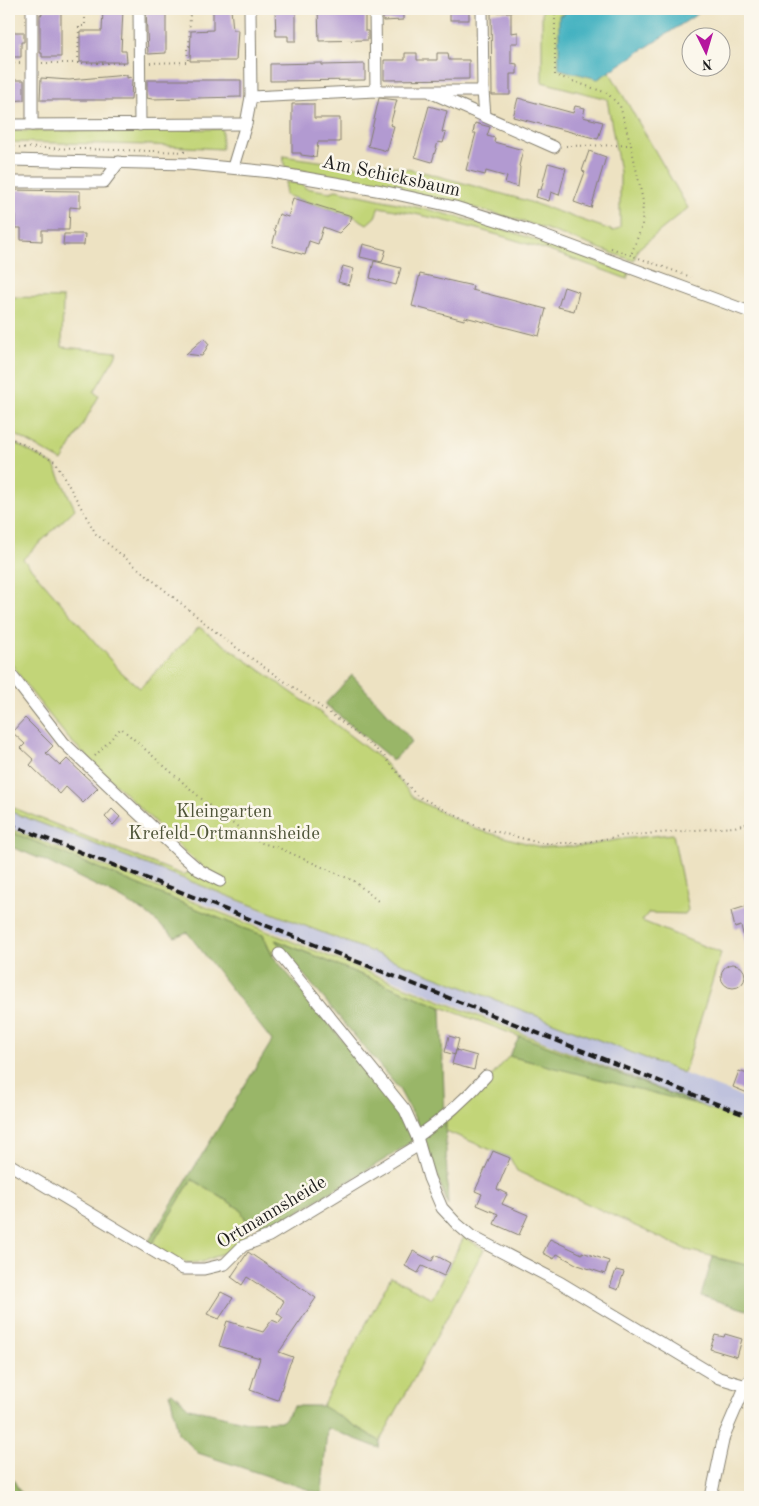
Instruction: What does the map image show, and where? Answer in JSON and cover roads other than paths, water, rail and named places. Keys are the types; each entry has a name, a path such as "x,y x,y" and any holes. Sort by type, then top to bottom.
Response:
{"street":[{"path":"32,9 32,125"},
{"path":"139,9 140,126"},
{"path":"233,167 246,124 251,97 250,9"},
{"path":"375,9 376,91"},
{"path":"482,9 485,116"},
{"path":"251,97 376,91 483,91"},
{"path":"428,91 554,147"},
{"path":"9,125 140,126 246,124"},
{"name":"Am Schicksbaum","path":"9,160 189,164 233,167 318,179 382,191 455,207 525,229 750,312"},
{"path":"9,182 104,182 119,162"},
{"path":"9,672 64,743 198,870 220,881"},
{"path":"279,954 405,1110 418,1141 429,1178 442,1208 457,1224 472,1236 561,1283 718,1378 749,1384 724,1436 711,1497"},
{"name":"Ortmannsheide","path":"9,1164 183,1269 204,1269 225,1264 244,1246 269,1236 418,1141 457,1107 486,1076"}],"water":[{"path":"564,9 705,9 598,79 559,69 559,15 564,15"}],"railway":[{"path":"9,824 750,1117"}],"park label":[{"name":"Kleingarten Krefeld-Ortmannsheide","path":"224,823"}]}
